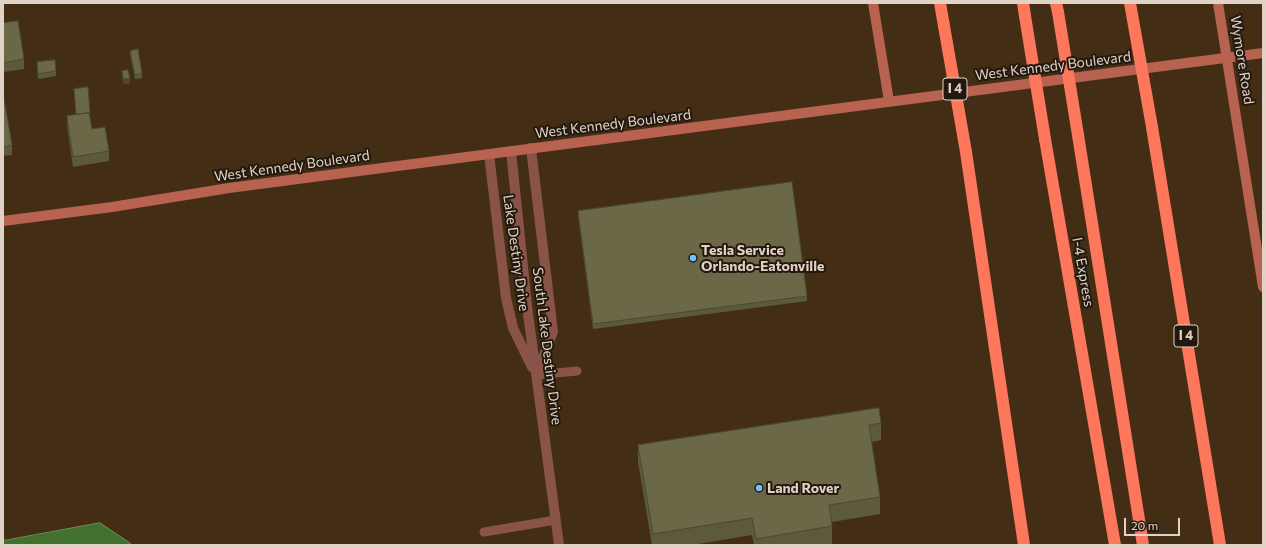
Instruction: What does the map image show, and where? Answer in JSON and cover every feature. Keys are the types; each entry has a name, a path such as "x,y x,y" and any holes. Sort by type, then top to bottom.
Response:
{"highway":[{"name":"I 4","path":"940,3 966,152 1024,545"},
{"name":"I-4 Express","path":"1023,3 1115,545"},
{"name":"I 4","path":"1130,3 1152,127 1220,545"},
{"name":"I-4 Express","path":"1057,7 1143,545"}],"main road":[{"path":"873,3 889,102"},
{"name":"Wymore Road","path":"1218,3 1263,287"},
{"name":"West Kennedy Boulevard","path":"3,221 112,207 229,188 1263,53"}],"street":[{"path":"531,148 552,332 536,375"},
{"name":"South Lake Destiny Drive","path":"510,151 536,375 559,545"},
{"name":"Lake Destiny Drive","path":"489,154 506,298 513,328 536,375"}],"lane":[{"path":"536,375 577,371"},
{"path":"484,532 556,520"}],"shaded area":[{"path":"100,523 131,545 3,545 3,541"}],"building":[{"path":"18,21 24,59 3,63 3,23"},
{"path":"138,49 142,73 135,75 130,51"},
{"path":"55,60 56,71 38,74 37,62"},
{"path":"128,70 130,78 124,79 122,71"},
{"path":"88,87 90,113 76,114 74,89"},
{"path":"3,93 12,145 3,147"},
{"path":"89,113 92,129 105,127 109,151 73,157 67,116"},
{"name":"Tesla Service Orlando-Eatonville","path":"792,182 807,296 593,324 578,211"},
{"name":"Land Rover","path":"879,408 881,423 869,425 880,497 829,505 832,526 756,539 752,518 653,534 638,445"}],"place":[{"name":"Tesla Service Orlando-Eatonville","path":"693,258"},
{"name":"Land Rover","path":"759,488"}]}
